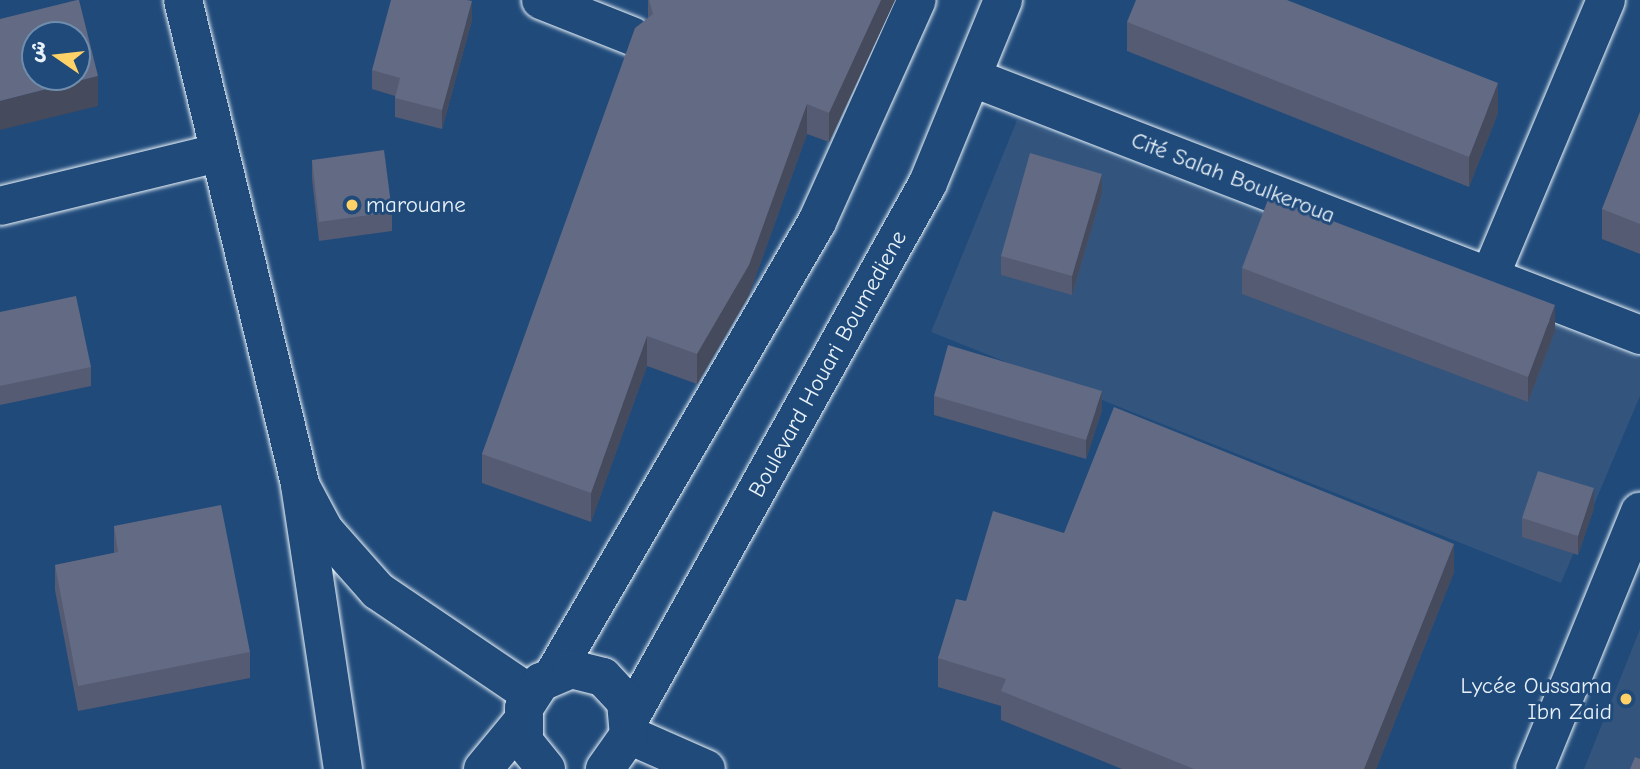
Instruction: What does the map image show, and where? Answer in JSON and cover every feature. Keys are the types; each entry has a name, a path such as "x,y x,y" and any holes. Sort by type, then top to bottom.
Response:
{"main road":[{"path":"183,0 300,485 343,769"},
{"path":"541,0 632,36"},
{"path":"484,769 535,697 817,222 917,0"},
{"name":"Boulevard Houari Boumediene","path":"605,769 928,183 976,79 1003,0"},
{"path":"1490,276 1606,0"},
{"name":"Cité Salah Boulkeroua","path":"976,79 1640,335"},
{"path":"0,206 218,153"},
{"path":"300,485 324,530 378,591 535,697"},
{"path":"1535,769 1640,512"},
{"path":"546,769 524,742 535,697 587,670 603,677 626,702 630,727 666,760 706,769"}],"shaded area":[{"path":"1017,120 1640,359 1640,396 1561,583 931,332"},
{"name":"Lycée Oussama Ibn Zaid","path":"1640,629 1640,769 1584,769"}],"building":[{"path":"79,0 84,21 21,21 21,91 39,91 0,101 0,19"},
{"path":"391,0 472,1 442,110 395,98 400,78 372,70"},
{"path":"649,0 881,0 829,113 807,104 749,265 697,354 647,336 591,493 482,454 635,28 653,14"},
{"path":"1136,0 1287,0 1498,83 1469,157 1127,22"},
{"path":"91,48 98,76 91,78"},
{"path":"1640,112 1640,224 1602,209"},
{"name":"marouane","path":"384,150 392,212 319,222 312,160"},
{"path":"1030,153 1102,174 1072,276 1001,256"},
{"path":"1269,197 1555,305 1528,377 1242,268"},
{"path":"76,296 91,367 0,386 0,312"},
{"path":"948,345 1102,391 1086,440 934,396"},
{"path":"1114,407 1454,544 1364,769 1194,769 1001,691 1006,679 938,658 956,599 966,601 993,511 1064,533"},
{"path":"1538,471 1594,488 1578,536 1522,518"},
{"path":"221,505 250,652 78,686 55,565 118,552 114,526"},
{"path":"1635,757 1640,759 1640,769 1630,769"}],"place":[{"name":"marouane","path":"352,205"},
{"name":"Lycée Oussama Ibn Zaid","path":"1626,699"}]}
